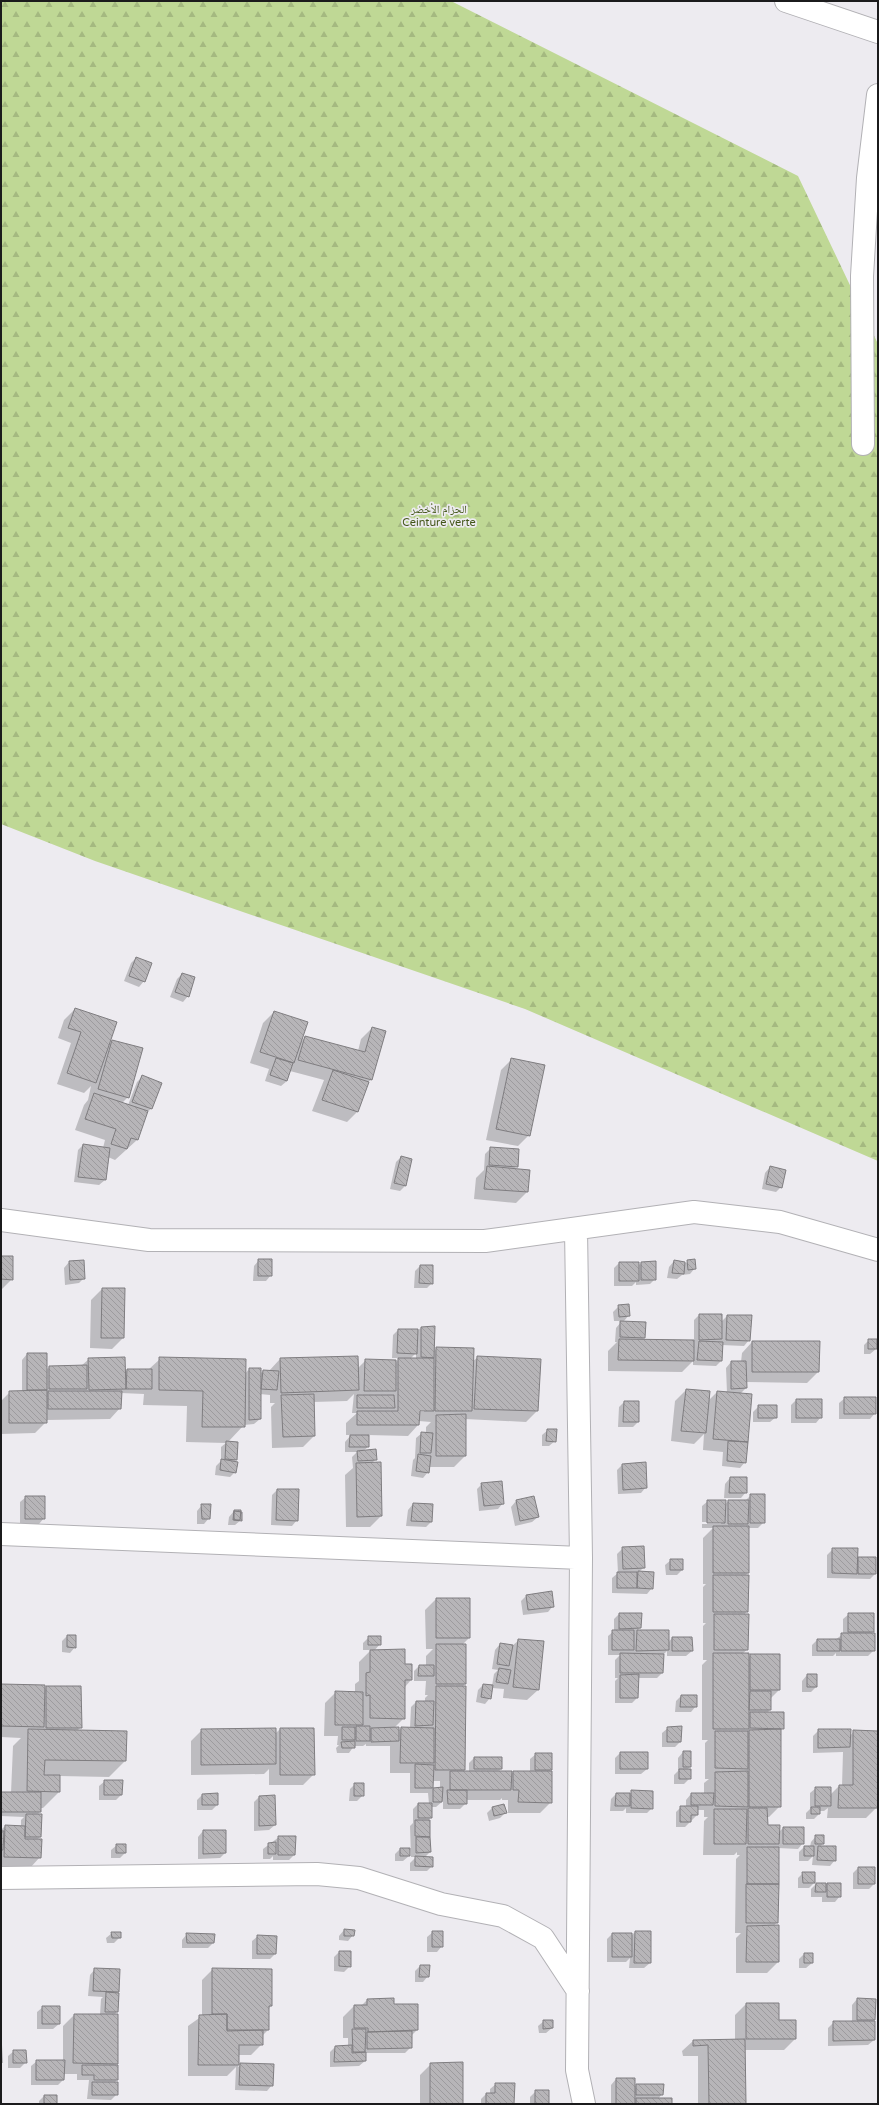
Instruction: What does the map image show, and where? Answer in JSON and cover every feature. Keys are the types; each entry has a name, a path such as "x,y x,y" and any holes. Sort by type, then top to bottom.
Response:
{"street":[{"path":"786,1 878,32"},
{"path":"863,444 862,276 868,178 878,95"},
{"path":"1,1220 149,1240 485,1241 694,1212 780,1222 878,1250"},
{"path":"576,1228 581,1558 577,2070 584,2104"},
{"path":"1,1534 581,1558"},
{"path":"1,1878 317,1874 359,1878 441,1904 503,1916 543,1938 578,1990"}],"green space":[{"name":"الحزام الأخضر Ceinture verte","path":"1,1 451,1 798,176 878,344 878,1161 525,1009 95,861 1,824"}],"building":[{"path":"136,957 152,963 145,982 129,976"},
{"path":"182,973 195,977 189,997 175,992"},
{"path":"75,1008 117,1022 96,1083 67,1073 81,1032 68,1028"},
{"path":"274,1011 308,1022 294,1063 260,1052"},
{"path":"372,1027 386,1031 372,1080 298,1060 305,1036 365,1052"},
{"path":"112,1040 143,1048 129,1098 98,1089"},
{"path":"276,1058 293,1063 287,1081 270,1075"},
{"path":"511,1058 545,1065 530,1136 496,1129"},
{"path":"333,1070 369,1082 358,1112 322,1100"},
{"path":"142,1075 162,1083 152,1109 132,1102"},
{"path":"94,1093 148,1111 138,1140 131,1138 127,1149 111,1144 116,1129 85,1119"},
{"path":"83,1144 110,1148 106,1180 78,1177"},
{"path":"490,1147 519,1149 518,1167 489,1165"},
{"path":"401,1156 412,1159 406,1186 394,1183"},
{"path":"487,1166 530,1170 528,1192 484,1189"},
{"path":"770,1166 786,1170 782,1188 766,1184"},
{"path":"1,1256 13,1256 13,1280 1,1279"},
{"path":"258,1259 272,1259 272,1276 258,1276"},
{"path":"695,1259 696,1269 688,1270 687,1260"},
{"path":"84,1260 85,1279 70,1280 69,1261"},
{"path":"674,1260 685,1262 684,1274 672,1273"},
{"path":"656,1261 656,1280 641,1280 641,1262"},
{"path":"619,1262 639,1262 639,1281 619,1281"},
{"path":"420,1265 433,1265 433,1284 419,1283"},
{"path":"102,1288 125,1288 124,1338 101,1338"},
{"path":"629,1304 630,1316 619,1317 618,1305"},
{"path":"699,1314 722,1314 722,1339 699,1340"},
{"path":"727,1315 752,1315 750,1341 726,1340"},
{"path":"620,1321 646,1322 645,1338 620,1337"},
{"path":"435,1326 434,1358 421,1357 421,1327"},
{"path":"398,1329 418,1329 417,1354 397,1353"},
{"path":"619,1339 694,1340 694,1361 618,1360"},
{"path":"868,1339 877,1339 877,1349 868,1349"},
{"path":"699,1341 723,1342 722,1361 697,1360"},
{"path":"752,1341 820,1341 819,1372 752,1372"},
{"path":"436,1347 474,1348 472,1411 435,1411"},
{"path":"27,1353 47,1353 47,1390 27,1390"},
{"path":"358,1356 359,1390 281,1393 280,1358"},
{"path":"477,1356 541,1359 538,1411 474,1409"},
{"path":"125,1357 126,1389 89,1390 88,1358"},
{"path":"159,1357 246,1359 245,1427 202,1427 203,1391 159,1390"},
{"path":"398,1358 434,1358 434,1411 420,1411 419,1425 357,1425 357,1411 398,1411"},
{"path":"365,1359 396,1360 396,1391 364,1391"},
{"path":"731,1361 746,1361 747,1388 731,1389"},
{"path":"87,1365 87,1389 49,1389 49,1366"},
{"path":"249,1368 261,1368 261,1419 249,1420"},
{"path":"127,1369 152,1369 152,1389 126,1389"},
{"path":"263,1370 279,1371 277,1390 261,1389"},
{"path":"686,1389 710,1391 706,1433 681,1431"},
{"path":"47,1390 47,1423 9,1423 9,1391"},
{"path":"48,1391 122,1391 121,1409 48,1409"},
{"path":"717,1391 752,1394 748,1442 713,1439"},
{"path":"314,1394 315,1436 283,1437 281,1395"},
{"path":"357,1395 394,1395 395,1408 357,1408"},
{"path":"844,1397 876,1397 876,1414 844,1414"},
{"path":"796,1399 822,1399 822,1418 796,1418"},
{"path":"624,1401 639,1401 639,1422 623,1422"},
{"path":"758,1405 777,1405 777,1418 758,1418"},
{"path":"466,1414 466,1456 436,1456 436,1415"},
{"path":"547,1429 557,1429 556,1442 546,1441"},
{"path":"421,1432 433,1433 431,1453 420,1453"},
{"path":"350,1435 369,1435 369,1447 349,1447"},
{"path":"226,1441 238,1442 237,1460 225,1459"},
{"path":"728,1441 748,1442 746,1463 727,1461"},
{"path":"376,1449 377,1460 358,1461 357,1451"},
{"path":"418,1454 431,1456 429,1473 416,1471"},
{"path":"221,1459 238,1462 236,1473 220,1470"},
{"path":"381,1462 382,1516 357,1517 356,1463"},
{"path":"646,1462 647,1488 623,1490 622,1464"},
{"path":"730,1477 747,1477 747,1493 729,1493"},
{"path":"502,1481 504,1504 484,1506 481,1483"},
{"path":"277,1489 299,1489 298,1521 276,1520"},
{"path":"750,1494 765,1494 765,1523 750,1523"},
{"path":"25,1496 45,1496 45,1519 25,1519"},
{"path":"534,1496 539,1517 520,1521 516,1500"},
{"path":"707,1500 726,1500 725,1523 707,1523"},
{"path":"728,1500 749,1500 748,1524 728,1524"},
{"path":"413,1503 433,1504 432,1522 411,1521"},
{"path":"201,1504 211,1504 210,1519 202,1519"},
{"path":"234,1510 241,1510 240,1520 233,1520"},
{"path":"234,1511 242,1512 242,1521 234,1520"},
{"path":"713,1526 749,1526 749,1573 713,1573"},
{"path":"644,1546 645,1568 623,1569 622,1547"},
{"path":"832,1548 858,1548 857,1574 832,1573"},
{"path":"858,1557 876,1557 876,1574 858,1574"},
{"path":"670,1559 683,1559 683,1570 670,1570"},
{"path":"638,1571 654,1572 653,1589 637,1588"},
{"path":"617,1572 637,1572 637,1588 617,1588"},
{"path":"713,1575 749,1575 748,1612 713,1612"},
{"path":"552,1591 554,1607 528,1610 526,1595"},
{"path":"436,1598 470,1598 470,1638 436,1638"},
{"path":"619,1613 642,1613 641,1628 619,1629"},
{"path":"848,1613 874,1613 874,1632 848,1632"},
{"path":"714,1614 749,1614 748,1650 714,1650"},
{"path":"612,1630 634,1630 634,1650 612,1650"},
{"path":"637,1630 669,1630 669,1650 636,1651"},
{"path":"841,1633 875,1633 875,1651 841,1651"},
{"path":"67,1635 76,1635 76,1648 67,1647"},
{"path":"368,1636 381,1636 381,1645 368,1645"},
{"path":"672,1637 692,1637 693,1651 672,1651"},
{"path":"518,1639 544,1641 539,1690 513,1687"},
{"path":"817,1639 840,1639 840,1651 817,1651"},
{"path":"500,1643 513,1645 509,1666 497,1664"},
{"path":"436,1644 466,1644 466,1684 436,1684"},
{"path":"405,1649 405,1664 412,1664 412,1680 405,1680 405,1719 370,1718 370,1695 366,1696 366,1673 370,1672 370,1650"},
{"path":"620,1653 664,1654 663,1673 620,1673"},
{"path":"713,1653 749,1653 749,1729 713,1729"},
{"path":"750,1654 780,1654 780,1690 750,1690"},
{"path":"419,1665 434,1665 434,1676 418,1676"},
{"path":"499,1668 511,1670 508,1684 496,1682"},
{"path":"639,1674 638,1698 620,1698 620,1675"},
{"path":"807,1674 817,1674 817,1687 807,1687"},
{"path":"1,1684 45,1685 44,1727 1,1726"},
{"path":"483,1684 493,1685 491,1699 481,1697"},
{"path":"46,1686 81,1686 82,1728 46,1728"},
{"path":"436,1686 466,1686 465,1770 435,1770"},
{"path":"335,1691 363,1692 363,1725 335,1725"},
{"path":"750,1691 771,1691 771,1710 749,1710"},
{"path":"681,1695 697,1695 697,1707 680,1707"},
{"path":"416,1701 434,1701 433,1725 415,1726"},
{"path":"750,1712 784,1712 784,1729 750,1728"},
{"path":"356,1726 370,1726 370,1741 356,1741"},
{"path":"682,1726 681,1742 667,1742 667,1727"},
{"path":"342,1727 355,1727 355,1740 342,1740"},
{"path":"399,1727 399,1741 371,1742 371,1728"},
{"path":"401,1727 434,1728 434,1763 400,1763"},
{"path":"276,1728 276,1764 201,1765 201,1729"},
{"path":"280,1728 314,1728 315,1775 280,1775"},
{"path":"28,1729 127,1731 126,1761 45,1760 44,1775 60,1775 60,1792 27,1791"},
{"path":"781,1729 781,1807 749,1807 749,1730"},
{"path":"818,1729 851,1729 850,1747 818,1748"},
{"path":"853,1730 878,1731 878,1808 838,1808 839,1785 853,1785"},
{"path":"715,1731 748,1731 748,1769 715,1768"},
{"path":"355,1741 355,1748 342,1748 341,1742"},
{"path":"683,1751 691,1751 691,1767 683,1767"},
{"path":"620,1752 648,1752 648,1769 620,1769"},
{"path":"535,1753 552,1753 552,1770 535,1770"},
{"path":"474,1757 502,1757 502,1769 474,1769"},
{"path":"415,1764 434,1765 433,1788 415,1788"},
{"path":"679,1769 691,1769 691,1779 679,1779"},
{"path":"450,1771 512,1771 511,1790 450,1790"},
{"path":"513,1771 552,1771 552,1803 518,1802 519,1790 513,1790"},
{"path":"748,1771 748,1807 715,1806 715,1772"},
{"path":"104,1780 123,1780 122,1795 104,1795"},
{"path":"354,1783 364,1783 364,1796 354,1796"},
{"path":"443,1787 442,1802 433,1802 433,1788"},
{"path":"815,1787 831,1787 831,1806 815,1806"},
{"path":"447,1790 467,1790 467,1804 448,1804"},
{"path":"631,1790 653,1791 653,1809 631,1808"},
{"path":"1,1792 41,1792 41,1812 1,1812"},
{"path":"218,1793 218,1805 202,1805 202,1794"},
{"path":"616,1793 630,1793 630,1806 615,1806"},
{"path":"691,1793 714,1793 713,1805 691,1805"},
{"path":"275,1795 276,1825 259,1826 259,1796"},
{"path":"418,1803 432,1803 432,1818 418,1818"},
{"path":"504,1804 507,1813 494,1816 492,1807"},
{"path":"680,1806 698,1806 698,1815 691,1815 691,1822 680,1822"},
{"path":"811,1807 820,1807 820,1814 811,1814"},
{"path":"748,1808 767,1808 768,1825 780,1825 779,1844 748,1844"},
{"path":"714,1809 747,1809 746,1844 714,1844"},
{"path":"26,1814 42,1814 41,1837 25,1837"},
{"path":"415,1820 430,1820 430,1837 415,1836"},
{"path":"5,1825 25,1826 25,1839 42,1839 41,1858 4,1857"},
{"path":"783,1827 804,1827 804,1844 783,1844"},
{"path":"203,1830 226,1830 226,1853 203,1854"},
{"path":"1,1831 4,1831 3,1850 1,1850"},
{"path":"815,1835 824,1835 824,1844 815,1844"},
{"path":"278,1836 296,1836 295,1855 278,1855"},
{"path":"416,1837 430,1837 431,1852 416,1853"},
{"path":"276,1842 276,1854 268,1854 268,1843"},
{"path":"116,1844 126,1844 126,1853 116,1853"},
{"path":"804,1846 814,1846 814,1856 804,1856"},
{"path":"818,1846 836,1846 836,1861 817,1860"},
{"path":"747,1847 779,1847 779,1884 747,1884"},
{"path":"400,1848 410,1848 410,1856 400,1856"},
{"path":"415,1856 433,1857 433,1867 415,1866"},
{"path":"858,1867 875,1867 875,1884 858,1884"},
{"path":"802,1872 815,1872 815,1883 803,1883"},
{"path":"816,1883 826,1883 826,1892 815,1892"},
{"path":"827,1883 841,1883 841,1897 827,1897"},
{"path":"746,1884 779,1884 778,1923 746,1923"},
{"path":"779,1925 779,1962 746,1962 747,1926"},
{"path":"344,1929 355,1930 354,1936 344,1936"},
{"path":"432,1931 443,1931 443,1947 432,1947"},
{"path":"635,1931 651,1931 651,1963 634,1963"},
{"path":"111,1932 121,1932 121,1938 112,1938"},
{"path":"186,1933 215,1934 214,1943 187,1943"},
{"path":"612,1933 632,1933 632,1957 612,1957"},
{"path":"257,1935 277,1936 276,1954 257,1954"},
{"path":"339,1951 351,1951 351,1967 339,1966"},
{"path":"804,1953 813,1953 813,1963 804,1963"},
{"path":"420,1965 430,1965 429,1977 419,1977"},
{"path":"94,1968 120,1969 119,1992 93,1991"},
{"path":"212,1968 272,1969 272,2006 269,2006 269,2030 227,2030 227,2014 212,2014"},
{"path":"106,1992 119,1993 118,2012 105,2012"},
{"path":"394,1998 394,2004 418,2004 418,2030 368,2032 368,2028 354,2028 354,2005 367,2005 367,1999"},
{"path":"857,1998 876,1999 875,2020 857,2020"},
{"path":"746,2003 779,2003 779,2020 796,2020 796,2039 746,2039"},
{"path":"42,2006 60,2006 60,2024 42,2024"},
{"path":"74,2014 118,2014 118,2064 73,2063"},
{"path":"227,2014 227,2031 263,2030 263,2045 239,2045 239,2065 198,2065 199,2015"},
{"path":"543,2020 553,2020 553,2028 543,2029"},
{"path":"833,2021 875,2021 875,2040 833,2041"},
{"path":"1,2027 2,2063 1,2063"},
{"path":"352,2029 366,2029 365,2052 353,2052"},
{"path":"412,2031 412,2048 367,2049 367,2032"},
{"path":"745,2039 746,2104 709,2104 708,2045 693,2046 693,2040"},
{"path":"352,2045 352,2053 366,2052 366,2061 334,2062 335,2046"},
{"path":"13,2050 26,2050 27,2063 13,2063"},
{"path":"36,2060 65,2060 64,2080 36,2080"},
{"path":"463,2062 463,2104 430,2104 430,2063"},
{"path":"240,2063 274,2064 273,2086 239,2085"},
{"path":"82,2065 118,2065 118,2080 94,2080 94,2075 82,2075"},
{"path":"616,2078 635,2078 635,2104 616,2104"},
{"path":"92,2082 118,2082 118,2095 92,2095"},
{"path":"495,2083 515,2083 514,2104 486,2104 486,2093 495,2093"},
{"path":"636,2084 664,2084 663,2095 636,2095"},
{"path":"535,2090 549,2090 549,2104 535,2104"},
{"path":"44,2095 57,2095 57,2104 44,2104"},
{"path":"636,2098 672,2098 672,2104 636,2104"}]}
